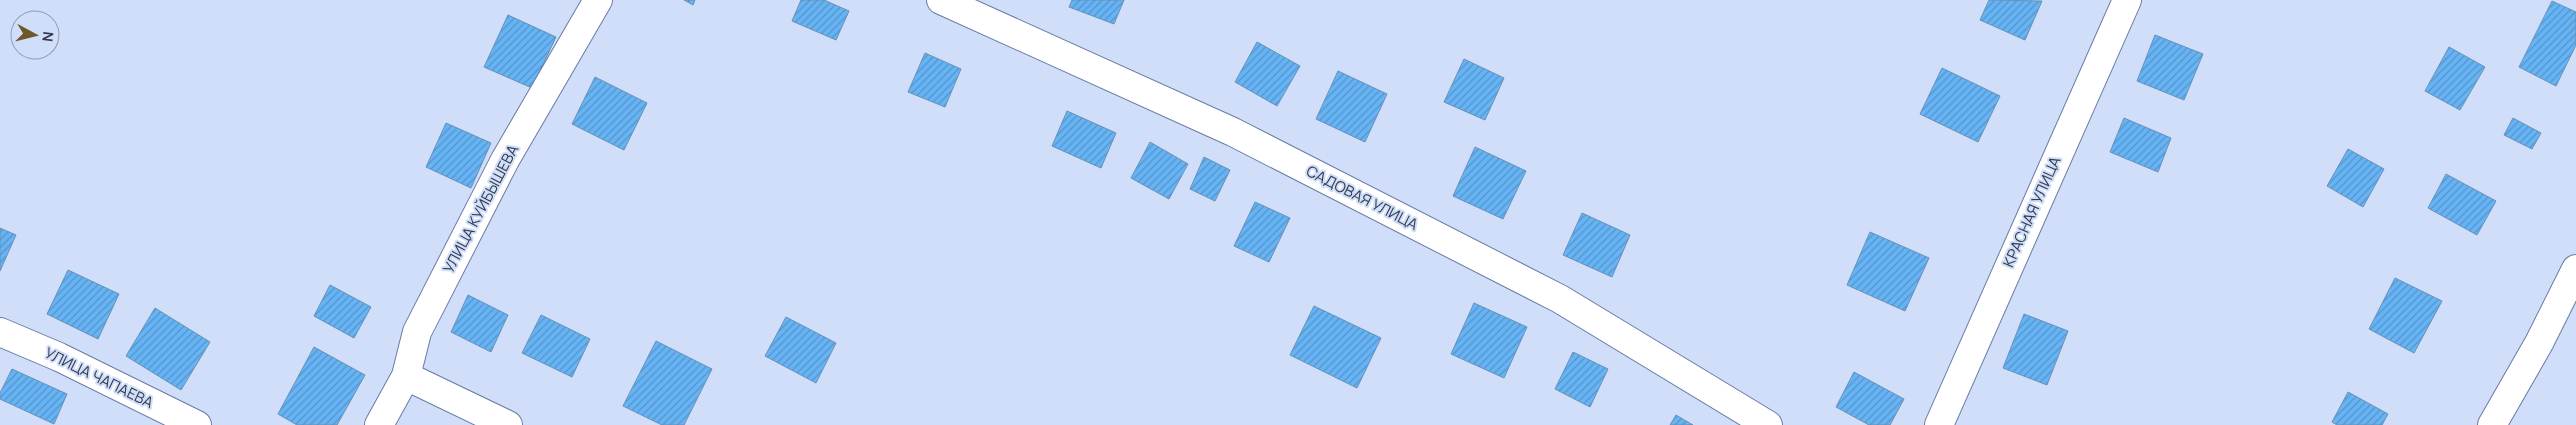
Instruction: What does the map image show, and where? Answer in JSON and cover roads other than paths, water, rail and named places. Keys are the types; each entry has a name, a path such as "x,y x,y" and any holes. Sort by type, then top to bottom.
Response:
{"street":[{"name":"УЛИЦА КУЙБЫШЕВА","path":"379,425 406,376 417,332 505,160 598,0"},
{"name":"САДОВАЯ УЛИЦА","path":"941,0 1233,132 1560,299 1768,425"},
{"name":"КРАСНАЯ УЛИЦА","path":"1939,425 2128,0"},
{"path":"2492,425 2538,343 2576,269"},
{"name":"УЛИЦА ЧАПАЕВА","path":"0,332 59,357 197,425"},
{"path":"406,376 508,425"}]}
